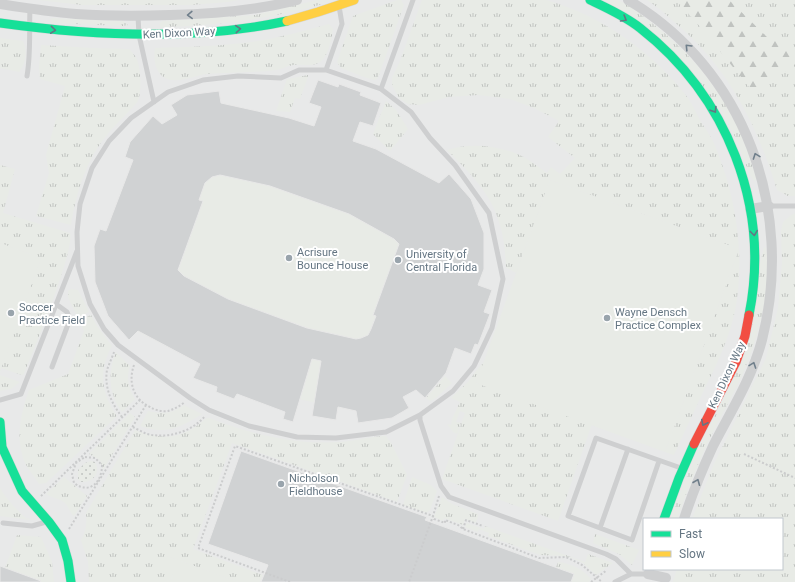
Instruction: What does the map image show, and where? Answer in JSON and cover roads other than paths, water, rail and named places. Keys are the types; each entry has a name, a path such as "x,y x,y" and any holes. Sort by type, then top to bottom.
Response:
{"street":[{"name":"Ken Dixon Way","path":"0,4 74,14 138,16 206,14 248,10 297,0"},
{"name":"Ken Dixon Way","path":"0,23 87,33 139,35 203,32 246,29 281,22 326,11 338,3 354,0"},
{"name":"Ken Dixon Way","path":"590,0 640,28 668,52 695,81 716,112 730,140 743,175 755,239 754,275 751,304 745,336 734,365 696,439 664,518"},
{"name":"Ken Dixon Way","path":"628,0 642,8 687,45 710,71 725,92 738,115 763,175 770,206 774,242 770,304 762,340 748,379 712,448 684,518"},
{"path":"750,209 770,206"},
{"path":"0,422 2,447 22,491 49,522 62,540 68,561 71,582"},
{"path":"648,575 666,576"}],"lane":[{"path":"381,89 413,0"},
{"path":"326,70 342,24 338,3"},
{"path":"27,76 30,39 30,8"},
{"path":"138,16 139,35 154,102"},
{"path":"300,70 326,70 381,89 412,112 430,138 455,165 489,213 503,279 492,328 474,366 453,391 420,415 386,432 336,438 297,437 249,426 209,410 190,398 118,345 104,329 90,304 78,266 77,232 80,204 92,168 109,141 131,118 168,92 204,80 238,76 281,78 300,70"},
{"path":"770,206 795,206"},
{"path":"0,400 21,394 78,248"},
{"path":"52,367 70,319 67,312 56,304"},
{"path":"420,415 420,420 441,486 450,497 606,554 616,559 631,574"},
{"path":"660,460 632,540 568,516 596,438 660,460 684,469"},
{"path":"600,528 628,449"},
{"path":"3,523 32,526 49,522"},
{"path":"615,582 631,574 648,575"}],"place":[{"name":"Acrisure Bounce House","path":"289,258"},
{"name":"University of Central Florida","path":"398,260"},
{"name":"Soccer Practice Field","path":"11,313"},
{"name":"Wayne Densch Practice Complex","path":"607,318"},
{"name":"Nicholson Fieldhouse","path":"281,484"}]}
